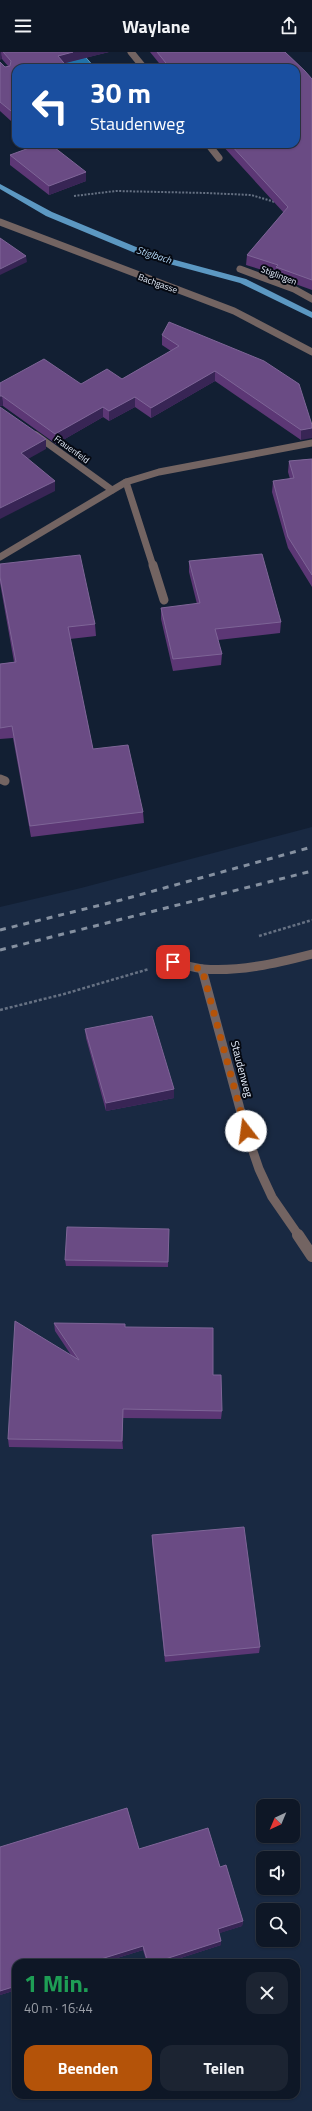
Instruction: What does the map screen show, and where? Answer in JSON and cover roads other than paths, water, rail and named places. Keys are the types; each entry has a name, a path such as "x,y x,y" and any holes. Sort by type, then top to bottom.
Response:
{"street":[{"path":"131,52 141,64"},
{"path":"211,148 219,158"},
{"name":"Bachgasse","path":"0,222 234,311 312,352"},
{"name":"Stiglingen","path":"240,269 294,289 312,299"},
{"name":"Frauenfeld","path":"31,432 112,490"},
{"path":"0,557 126,482 159,472 312,443"},
{"path":"126,482 164,600"},
{"path":"173,962 202,969 237,969 272,964 312,954"},
{"name":"Staudenweg","path":"202,969 246,1131 259,1169 272,1197 312,1256"}],"water":[{"path":"57,52 81,52 92,64 68,64"}],"waterway":[{"name":"Stiglbach","path":"0,186 49,214 108,237 150,256 243,281 312,315"}],"railway":[{"path":"0,930 121,900 312,847"},
{"path":"0,950 312,871"}]}
